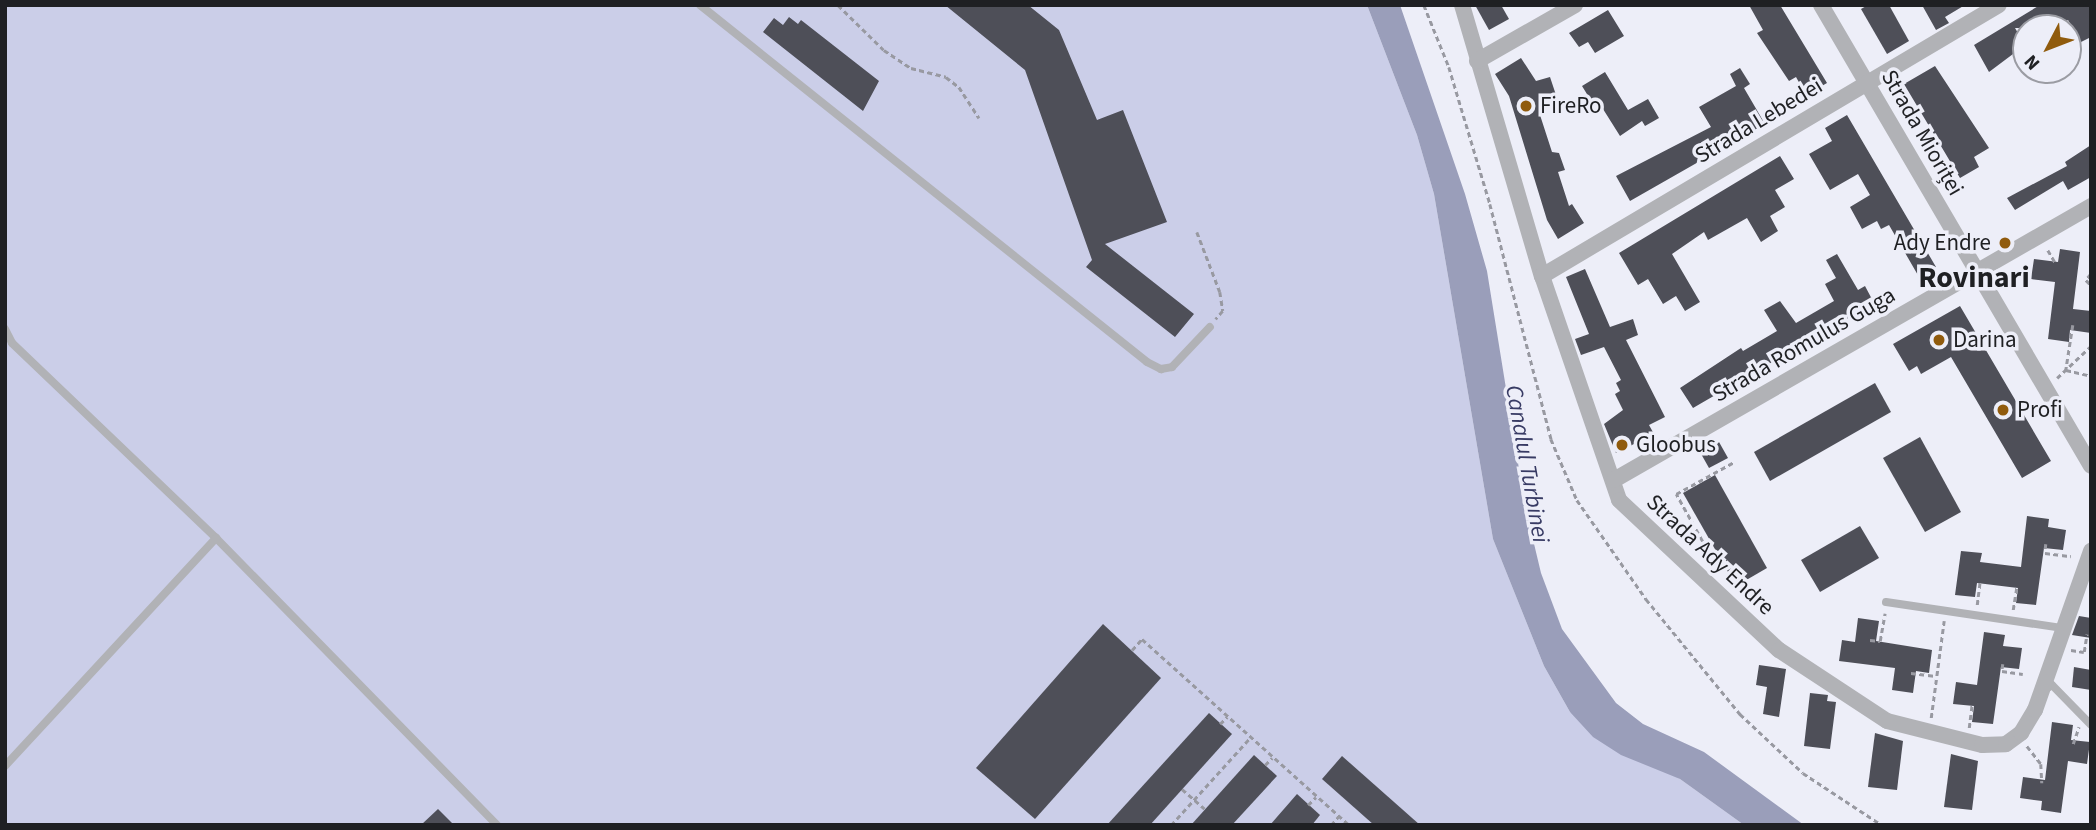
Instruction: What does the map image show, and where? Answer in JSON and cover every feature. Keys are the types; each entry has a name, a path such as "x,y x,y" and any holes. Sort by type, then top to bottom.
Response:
{"street":[{"name":"Strada Ady Endre","path":"1462,5 1542,276 1614,480 1629,512 1779,650 1887,721 1982,746 2006,744 2029,723 2063,628 2086,578 2091,551"},
{"path":"1477,61 1575,5"},
{"name":"Strada Mioriței","path":"1821,5 2091,466"},
{"name":"Strada Lebedei","path":"1542,276 1999,5"},
{"name":"Strada Romulus Guga","path":"1614,480 2091,206"}],"lane":[{"path":"700,5 1147,362 1160,369 1172,367 1210,327"},
{"path":"5,329 12,343 215,538 497,825"},
{"path":"5,766 215,538"},
{"path":"1886,602 2063,628"},
{"path":"2042,691 2052,685 2091,725"}],"path":[{"path":"838,5 902,62 946,77 959,87 979,118"},
{"path":"1197,232 1223,311 1210,327"},
{"path":"2045,245 2056,264"},
{"path":"2091,274 2086,280 2091,285"},
{"path":"2066,370 2073,324"},
{"path":"2055,380 2091,346"},
{"path":"2066,370 2091,376"},
{"path":"1725,582 1676,494 1734,462"},
{"path":"2046,544 2045,553 2071,556"},
{"path":"1975,614 1980,580"},
{"path":"2011,619 2017,586"},
{"path":"1870,640 1880,641 1886,602"},
{"path":"1930,727 1945,610"},
{"path":"2060,649 2084,652 2087,634"},
{"path":"1132,650 1142,639 1349,825"},
{"path":"2003,664 2002,671 2022,674"},
{"path":"1911,673 1937,676"},
{"path":"1968,734 1972,703"},
{"path":"1220,724 1227,717"},
{"path":"1171,825 1250,738"},
{"path":"2024,743 2041,764 2042,783"},
{"path":"1265,765 1272,758"},
{"path":"1182,789 1205,809"},
{"path":"1308,805 1316,796"},
{"path":"1331,825 1339,816"}],"shaded area":[{"path":"5,5 1367,5 1417,135 1434,194 1493,539 1544,666 1570,712 1680,779 1744,825 5,825"},
{"name":"Canalul Turbinei","path":"1367,5 1400,5 1465,194 1487,271 1525,506 1541,573 1562,629 1616,703 1643,724 1704,752 1804,825 1744,825 1680,779 1621,755 1593,737 1570,712 1544,666 1493,539 1434,194 1417,135"}],"building":[{"path":"945,5 1028,5 1059,30 1097,120 1123,110 1167,222 1105,244 1194,314 1175,337 1086,267 1092,260 1025,70"},
{"path":"1475,5 1501,5 1509,19 1489,30"},
{"path":"1749,5 1780,5 1827,83 1806,95 1796,77 1789,81 1757,33 1763,30"},
{"path":"1868,5 1889,5 1909,41 1887,54 1861,9"},
{"path":"1922,5 1965,5 1945,17 1949,23 1936,30"},
{"path":"2040,5 2091,5 2091,37 2082,42 2082,14 2025,14"},
{"path":"1608,10 1624,36 1595,53 1588,42 1579,47 1569,33"},
{"path":"789,17 798,24 801,20 879,81 863,111 763,32 774,18 783,25"},
{"path":"2012,22 2012,55 1989,72 1974,45"},
{"path":"1521,58 1536,81 1550,77 1556,95 1543,99 1547,113 1540,115 1552,152 1559,153 1565,170 1558,172 1569,206 1572,204 1584,223 1558,239 1547,220 1509,96 1495,74"},
{"path":"1935,66 1989,148 1974,157 1979,167 1960,178 1904,84"},
{"path":"1740,68 1750,84 1744,88 1765,124 1630,201 1616,176 1711,127 1699,107 1736,86 1730,74"},
{"path":"1605,72 1628,110 1648,99 1659,118 1645,126 1642,121 1620,136 1603,109 1598,112 1582,86"},
{"path":"1847,115 1936,267 1919,277 1889,225 1881,229 1877,221 1862,229 1850,207 1870,195 1858,174 1830,190 1809,154 1832,141 1825,128"},
{"path":"2091,145 2091,177 2068,190 2063,181 2015,210 2007,198 2067,166 2065,162"},
{"path":"1780,156 1794,179 1775,190 1785,207 1770,216 1778,231 1761,242 1747,218 1708,240 1704,232 1672,254 1700,302 1685,311 1676,296 1663,304 1648,279 1638,285 1619,253"},
{"path":"2060,249 2080,252 2073,309 2091,311 2091,333 2070,330 2069,342 2048,339 2055,282 2031,279 2034,259 2058,262"},
{"path":"1837,254 1858,290 1865,286 1874,303 1693,408 1680,388 1741,348 1743,351 1777,331 1764,310 1780,301 1796,323 1834,301 1825,284 1836,278 1826,260"},
{"path":"1585,269 1610,327 1633,319 1638,335 1626,340 1665,417 1649,425 1654,434 1616,453 1604,424 1623,410 1615,394 1620,391 1616,383 1621,380 1604,347 1581,355 1575,339 1589,334 1566,277"},
{"path":"1960,306 2051,461 2022,478 1951,357 1921,374 1917,366 1909,371 1893,344"},
{"path":"1875,383 1891,412 1770,481 1754,452"},
{"path":"1920,437 1961,512 1925,532 1883,458"},
{"path":"1719,442 1728,458 1709,468 1700,452"},
{"path":"1715,475 1767,568 1736,586 1683,493"},
{"path":"2027,516 2049,519 2048,527 2066,530 2063,550 2044,548 2036,605 2016,603 2018,588 1977,583 1975,597 1955,595 1961,551 1982,553 1980,562 2021,567"},
{"path":"1860,526 1879,558 1820,592 1801,560"},
{"path":"2079,616 2091,618 2091,638 2072,635"},
{"path":"1858,618 1879,621 1876,641 1932,650 1929,673 1916,671 1913,693 1892,690 1895,668 1839,661 1842,640 1855,642"},
{"path":"1103,624 1161,678 1035,819 976,768"},
{"path":"1984,632 2005,635 2003,646 2022,648 2019,669 2001,667 1993,724 1972,722 1974,706 1953,704 1956,682 1977,685"},
{"path":"1759,665 1786,669 1779,717 1763,714 1767,687 1756,685"},
{"path":"2074,667 2091,670 2091,690 2072,687"},
{"path":"1810,693 1828,695 1827,701 1836,702 1830,749 1804,746"},
{"path":"1209,713 1232,734 1150,825 1107,825"},
{"path":"2052,722 2073,725 2071,740 2090,742 2087,764 2068,761 2061,813 2041,810 2042,801 2020,798 2023,777 2045,780"},
{"path":"1875,733 1903,741 1897,790 1868,787"},
{"path":"1951,754 1978,761 1972,810 1944,807"},
{"path":"1254,755 1277,776 1232,825 1191,825"},
{"path":"1342,756 1420,825 1374,825 1322,779"},
{"path":"1297,794 1320,815 1312,825 1270,825"},
{"path":"438,809 454,825 421,825"}],"place":[{"name":"FireRo","path":"1526,106"},
{"name":"Ady Endre","path":"2005,243"},
{"name":"Darina","path":"1939,340"},
{"name":"Profi","path":"2003,410"},
{"name":"Gloobus","path":"1622,445"}],"district":[{"name":"Rovinari","path":"1974,278"}]}
